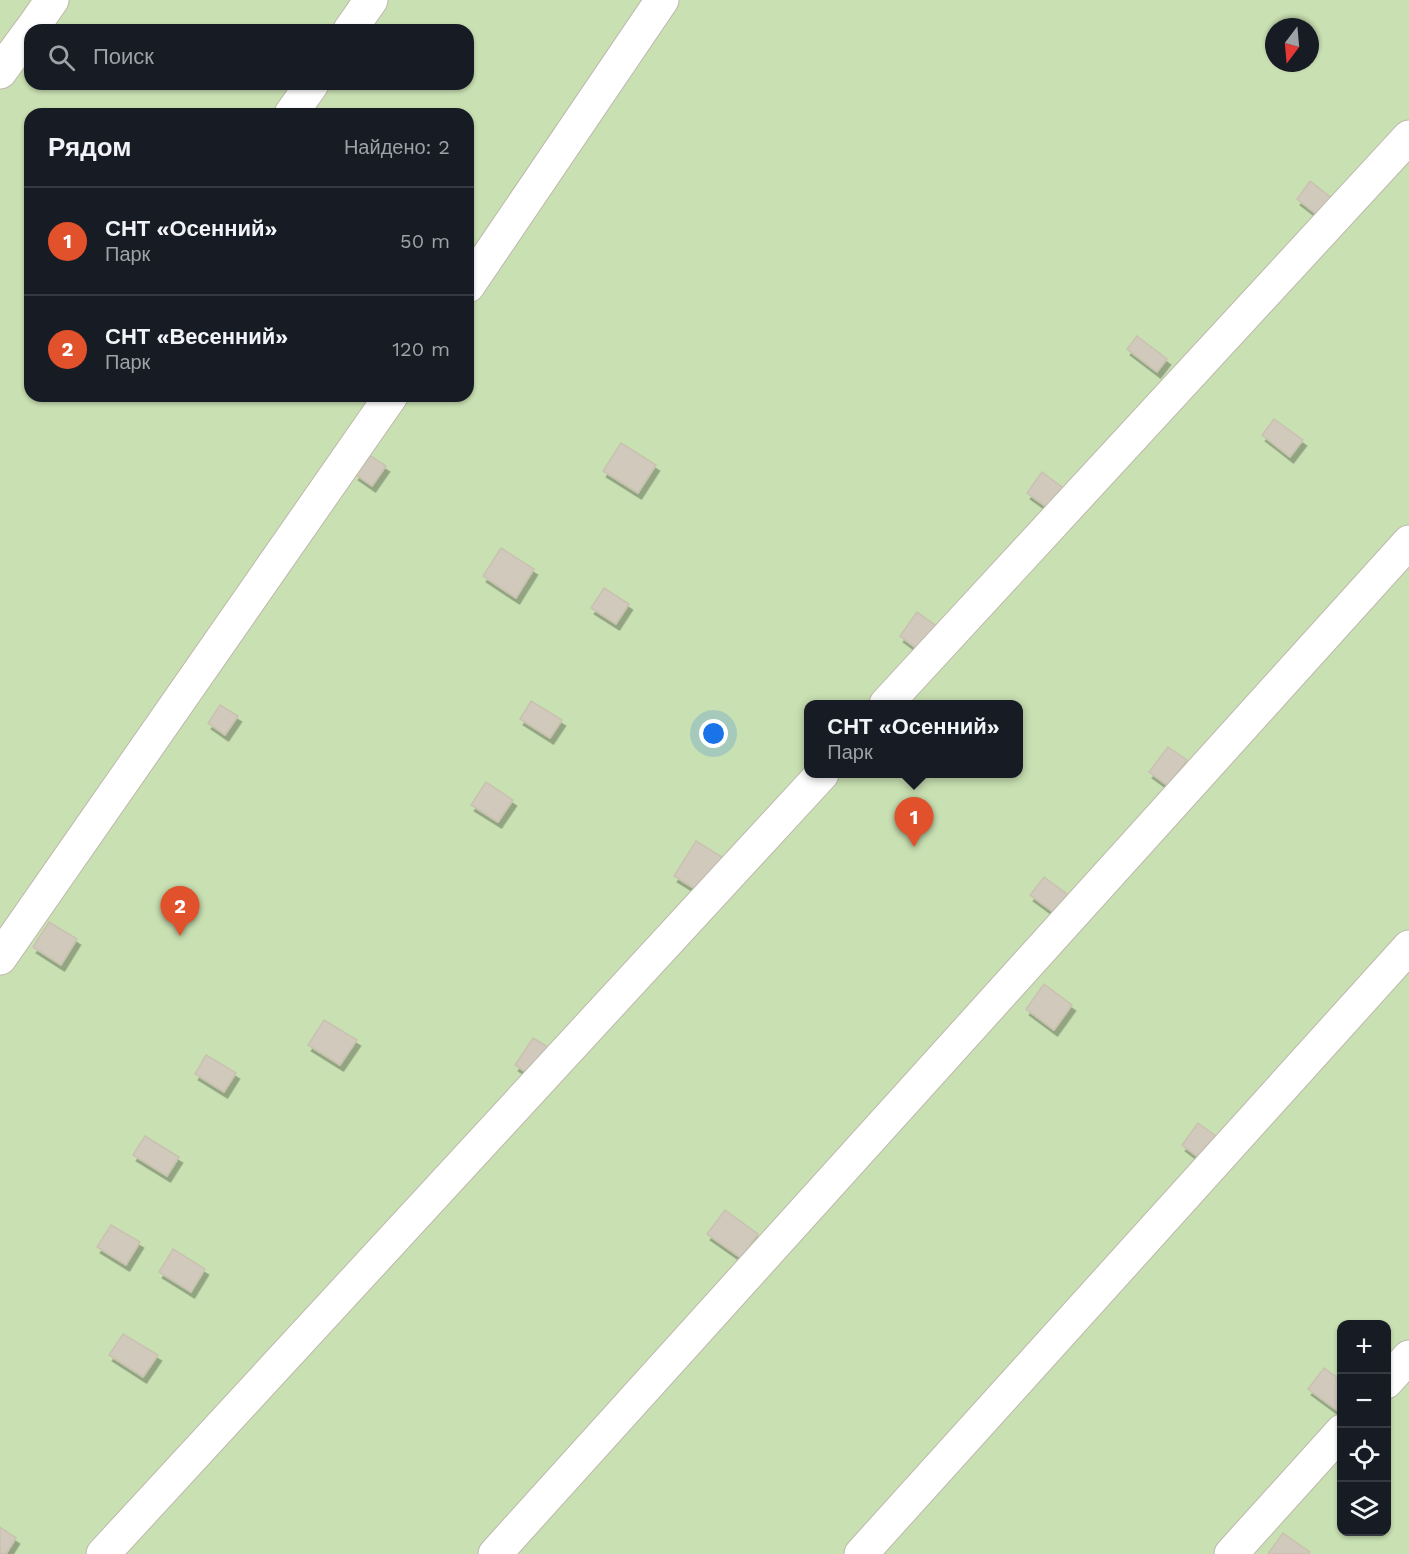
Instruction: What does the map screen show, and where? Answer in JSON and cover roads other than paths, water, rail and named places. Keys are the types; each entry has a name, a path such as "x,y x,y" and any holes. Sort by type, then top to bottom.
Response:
{"lane":[{"path":"34,24 52,0"},
{"path":"354,24 371,0"},
{"path":"474,277 662,0"},
{"path":"0,72 24,38"},
{"path":"295,108 308,90"},
{"path":"891,700 1409,137"},
{"path":"0,958 388,402"},
{"path":"495,1554 1409,542"},
{"path":"103,1554 818,778"},
{"path":"861,1554 1409,947"},
{"path":"1391,1377 1409,1357"},
{"path":"1231,1554 1337,1435"}],"place":[{"name":"СНТ «Осенний»","path":"914,847"},
{"name":"СНТ «Весенний»","path":"180,936"}]}
